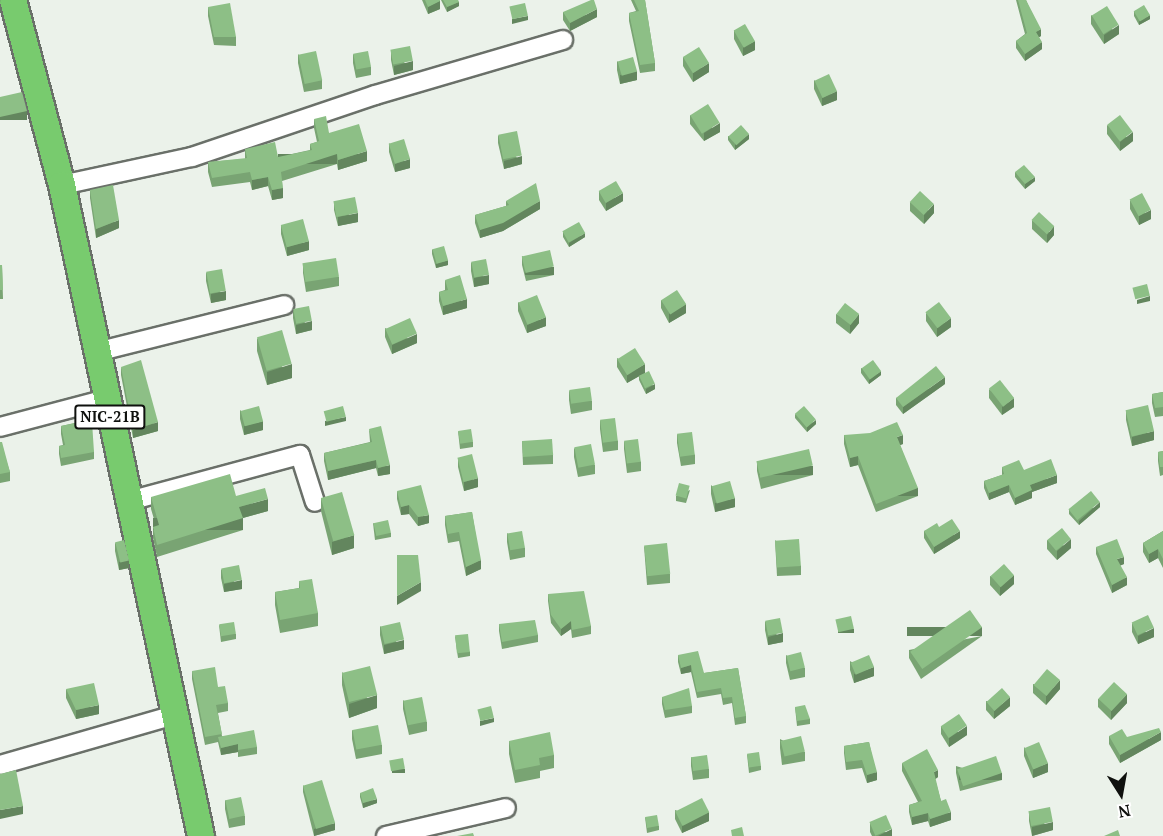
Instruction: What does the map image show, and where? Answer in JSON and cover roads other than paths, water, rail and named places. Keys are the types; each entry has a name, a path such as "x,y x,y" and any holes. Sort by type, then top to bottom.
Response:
{"highway":[{"name":"NIC-21B","path":"13,0 62,185 105,399 201,836"}],"street":[{"path":"62,185 192,157 375,94 563,40"},
{"path":"96,352 284,305"},
{"path":"0,427 105,399"},
{"path":"129,501 300,455 315,502"},
{"path":"0,765 174,715"},
{"path":"386,836 506,808"}]}
